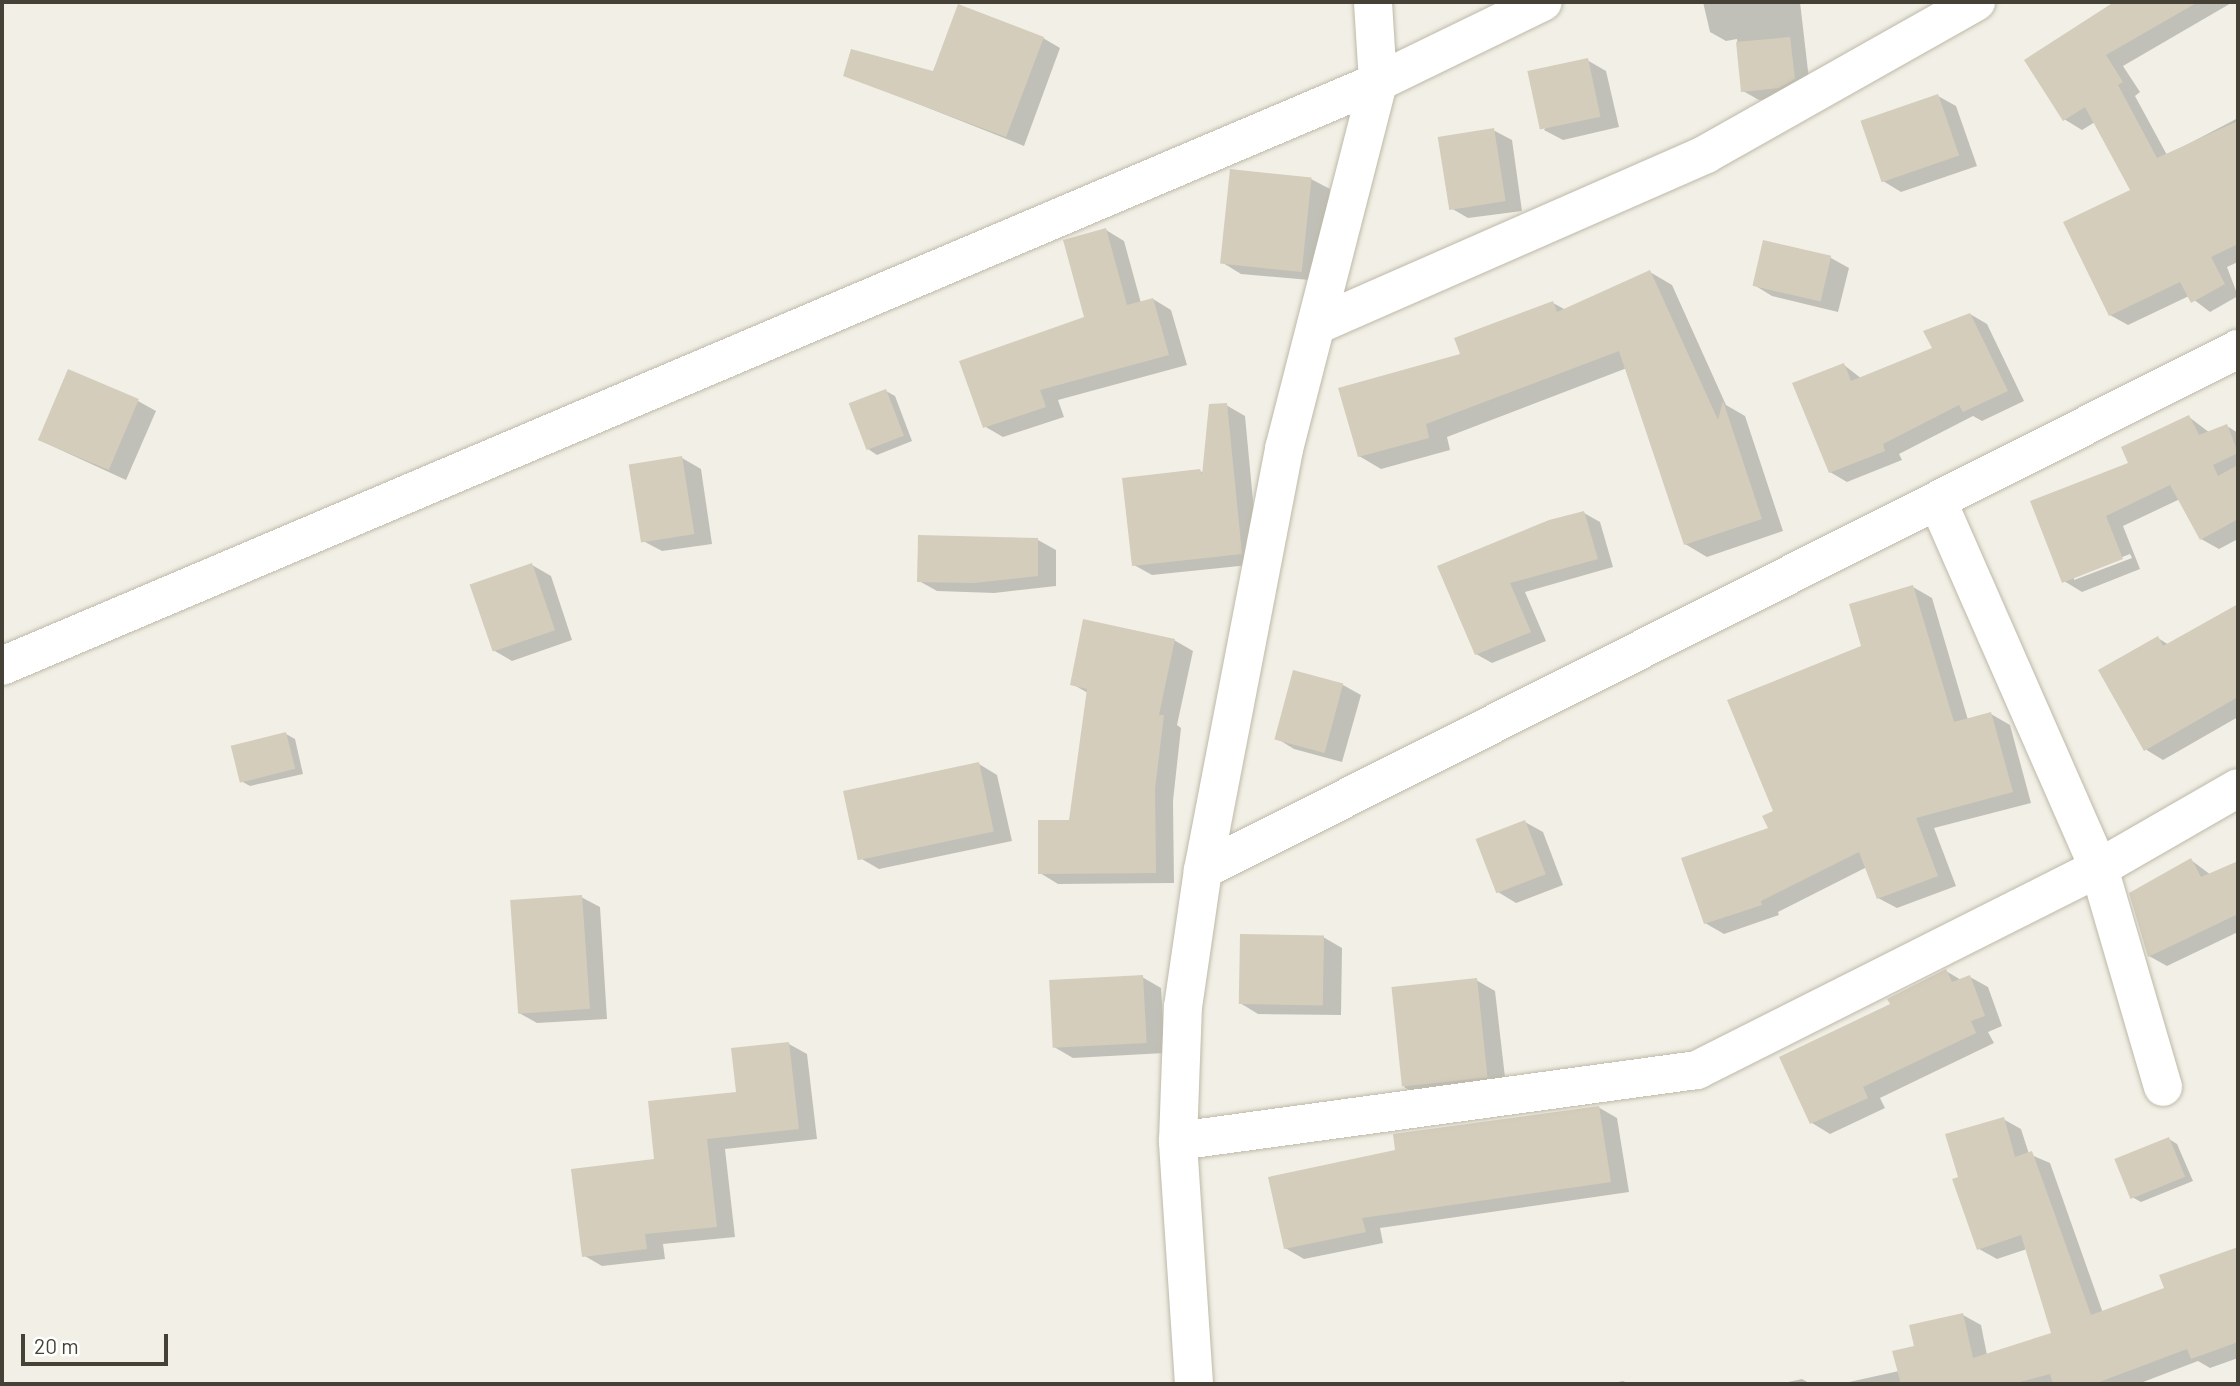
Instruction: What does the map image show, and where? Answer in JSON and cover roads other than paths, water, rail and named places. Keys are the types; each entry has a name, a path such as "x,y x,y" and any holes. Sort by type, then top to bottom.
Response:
{"street":[{"path":"1193,1371 1178,1141 1183,1007 1203,870 1284,449 1378,82 1373,2"},
{"path":"2,666 1378,82 1543,2"},
{"path":"1317,325 1706,154 1976,2"},
{"path":"1203,870 2238,349"},
{"path":"1938,502 2099,868 2163,1087"},
{"path":"1178,1141 1697,1070 2099,868 2238,788"}]}
